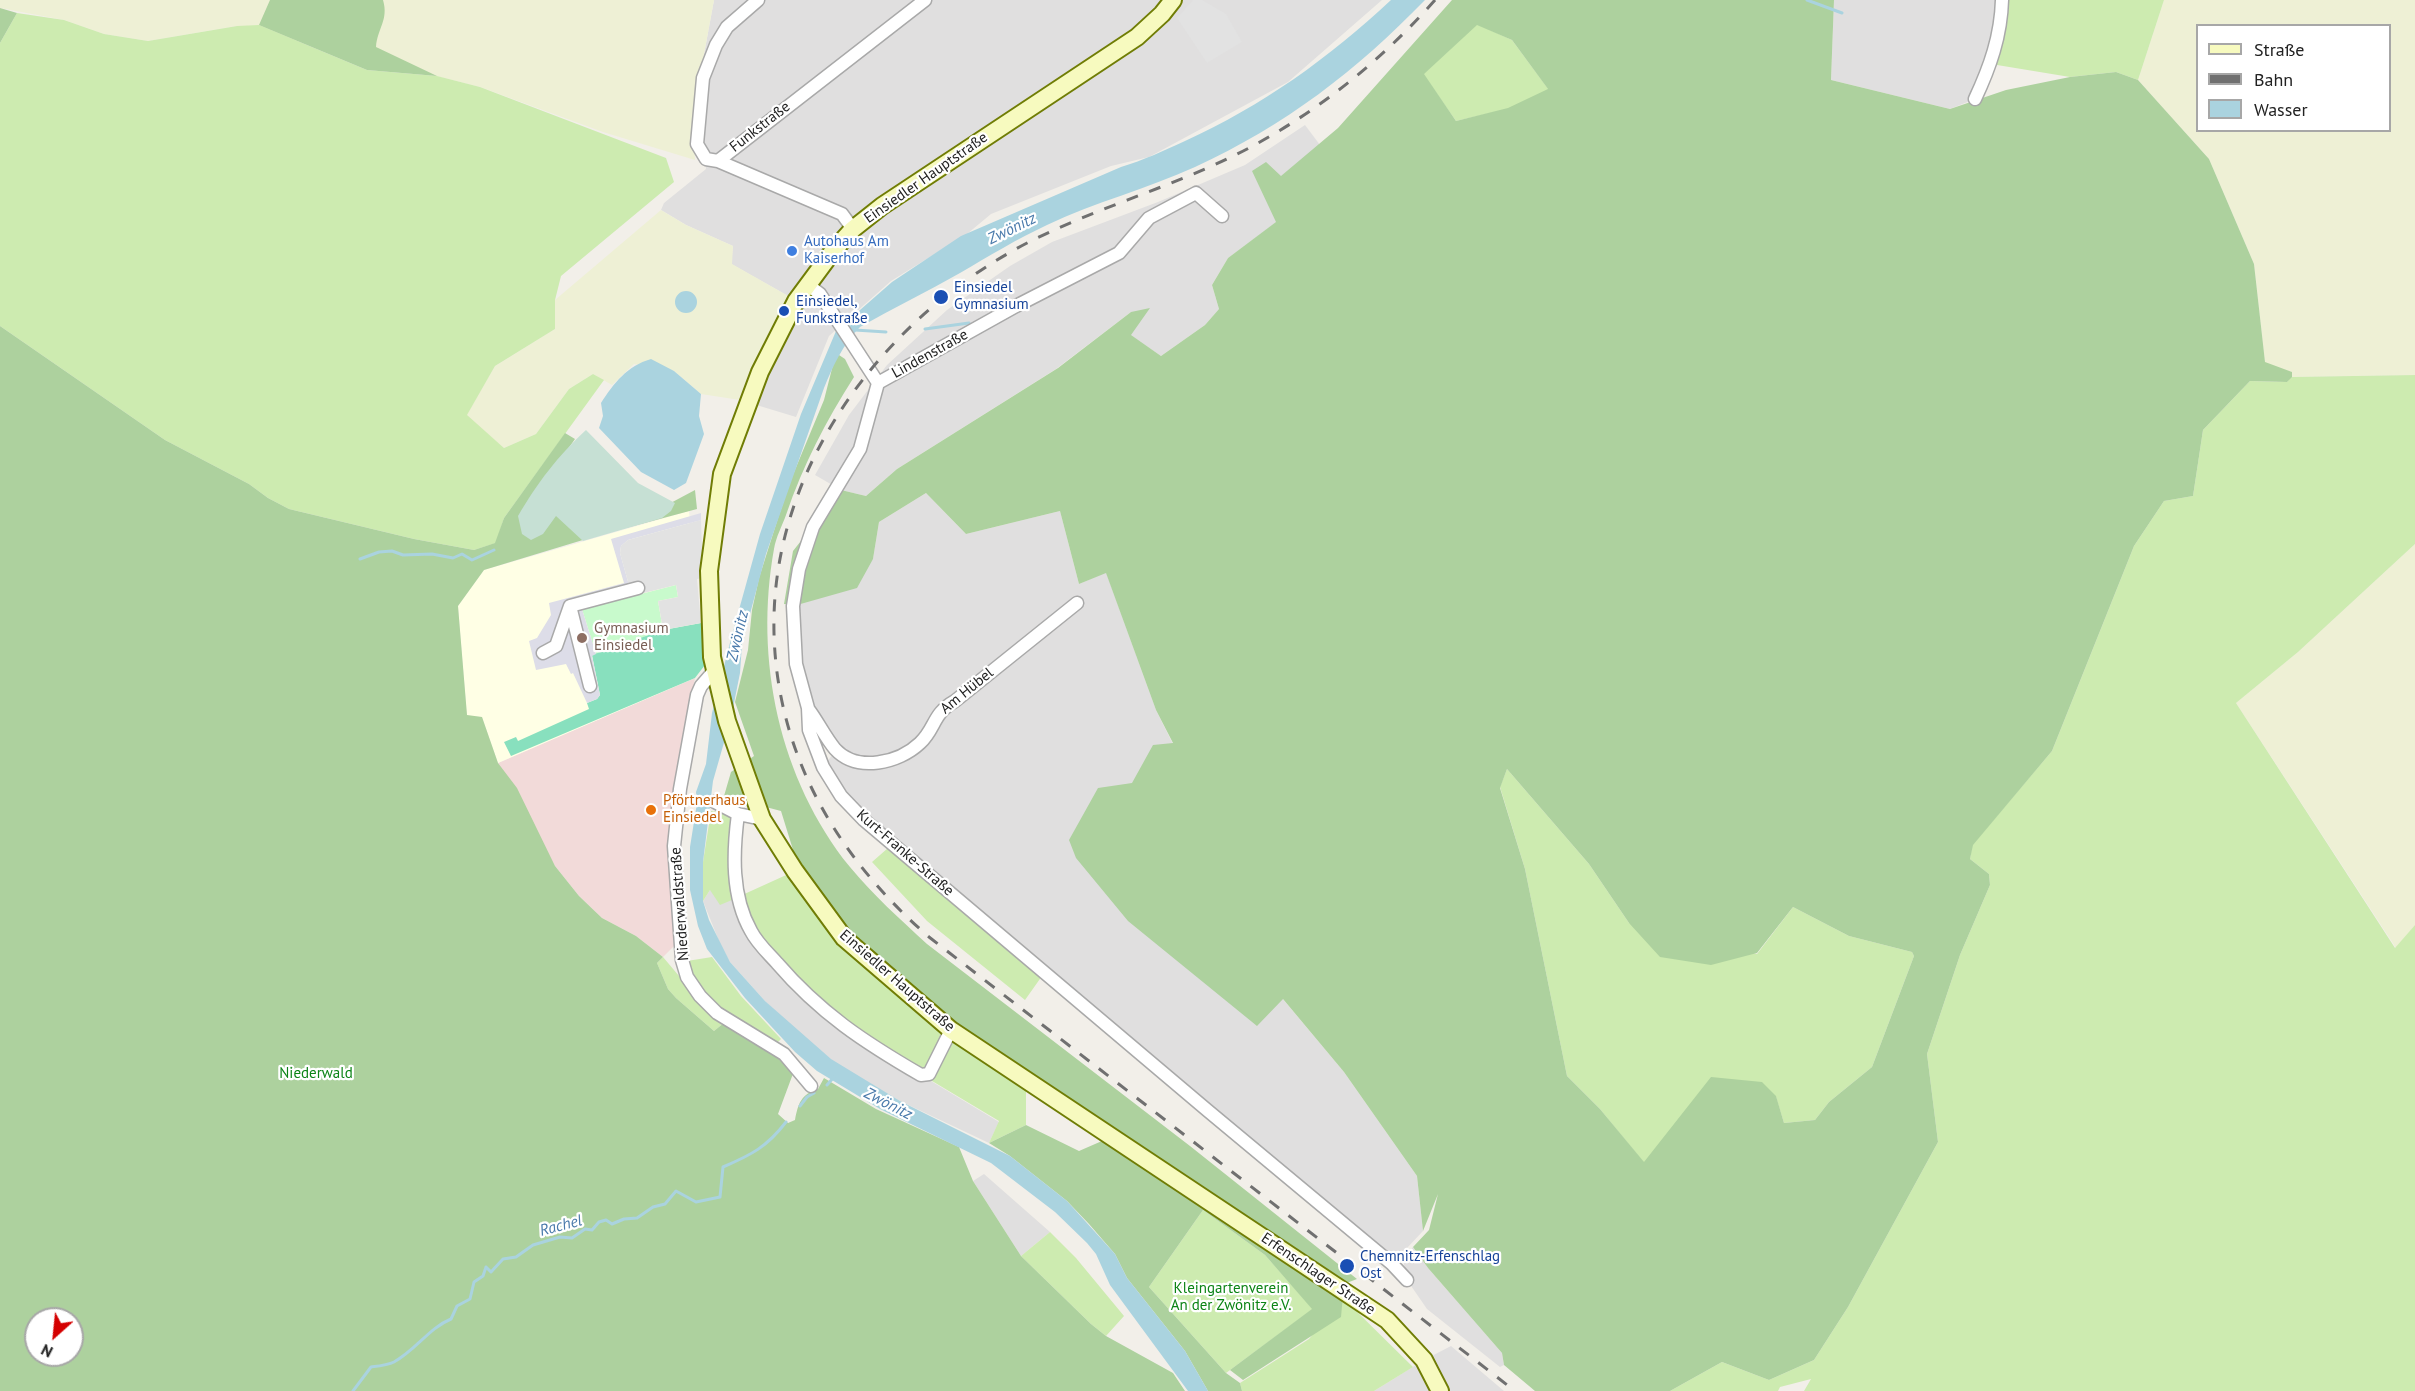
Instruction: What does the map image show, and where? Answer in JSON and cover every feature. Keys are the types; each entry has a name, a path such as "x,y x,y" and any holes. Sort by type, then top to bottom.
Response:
{"main road":[{"name":"Einsiedler Hauptstraße","path":"1173,0 1162,14 1137,37 882,206 853,229 807,284 760,372 722,474 709,571 714,671 735,748 762,819 795,871 844,938 951,1030 1176,1179"},
{"name":"Erfenschlager Straße","path":"1176,1179 1387,1320 1424,1360 1440,1391"}],"street":[{"path":"718,161 706,159 697,144 704,78 716,45 727,27 758,0"},
{"name":"Funkstraße","path":"853,229 842,214 718,161 925,0"},
{"path":"1975,99 1996,47 2002,0"},
{"name":"Lindenstraße","path":"878,383 1016,306 1119,254 1149,218 1196,193 1222,216"},
{"path":"807,284 820,294 878,383"},
{"name":"Kurt-Franke-Straße","path":"878,383 860,449 813,527 799,568 793,606 796,664 808,708 809,730 823,767 842,796 864,820 1392,1263 1407,1280"},
{"path":"570,606 638,588"},
{"name":"Am Hübel","path":"808,708 836,750 852,759 868,763 897,758 920,743 944,707 955,701 1077,603"},
{"path":"543,653 556,646 570,606"},
{"path":"570,606 590,686"},
{"name":"Niederwaldstraße","path":"714,671 701,686 697,695 680,789 674,846 682,960 687,977 700,996 717,1012 784,1054 812,1086"},
{"path":"715,802 738,814 762,819"},
{"path":"738,814 734,846 736,884 746,919 759,942 786,974 845,1029 921,1075 929,1074 951,1030"}],"shaded area":[{"path":"0,0 714,0 700,76 694,144 695,160 603,132 480,87 237,26 148,41 104,34 64,20 0,8"},
{"path":"714,0 1382,0 1288,82 1149,157 1111,166 991,214 967,234 891,281 829,336 796,417 740,400 790,297 731,264 733,246 686,225 661,210 664,203 706,169 705,111 700,76"},
{"path":"1193,0 1202,0 1226,14 1242,42 1207,63 1177,18"},
{"path":"1834,0 2002,0 1975,99 1950,109 1831,80"},
{"path":"2164,0 2415,0 2415,375 2291,377 2291,372 2265,363 2254,264 2209,159 2138,80"},
{"path":"1305,125 1320,145 1281,177 1277,222 1228,258 1212,285 1219,309 1205,325 1161,356 1130,335 1131,312 1056,369 897,469 866,496 841,490 815,475 849,415 887,365 947,310 1010,266 1052,242 1158,202 1245,165"},
{"path":"661,210 686,225 733,246 732,264 790,297 740,400 701,394 674,371 634,364 612,385 593,374 569,389 536,434 504,448 466,416 495,366 555,329 555,300"},
{"path":"586,430 638,483 675,503 671,511 662,518 583,541 556,516 543,534 531,540 522,534 518,516 549,470"},
{"path":"926,493 966,534 1060,511 1079,584 1106,572 1156,710 1173,744 1257,1025 1282,998 1344,1072 1417,1176 1423,1231 1392,1264 864,820 823,767 836,750 808,708 793,606 873,559 879,522"},
{"name":"Gymnasium Einsiedel","path":"689,511 705,665 695,678 498,763 482,717 467,716 458,606 484,570"},
{"path":"701,513 701,520 628,540 621,546 620,553 632,596 582,609 596,654 592,656 600,695 597,699 587,703 573,673 571,674 566,664 536,670 529,641 537,638 551,615 549,603 624,583 611,539"},
{"path":"701,520 703,578 697,579 701,623 663,630 658,601 678,597 676,585 632,596 620,553 621,546 628,540"},
{"path":"2415,544 2415,925 2396,948 2236,703 2298,652"},
{"path":"695,678 673,793 669,852 674,946 663,957 636,936 602,918 579,896 555,866 498,763"},
{"path":"710,890 739,897 921,1075 999,1122 989,1143 900,1101 861,1079 830,1059 796,1031 730,962 703,901"},
{"path":"984,1174 1050,1232 1021,1256 973,1181"},
{"path":"1413,1247 1428,1268 1502,1353 1504,1365 1500,1367 1427,1309 1407,1280 1403,1259"},
{"path":"1451,1346 1504,1391 1374,1391 1424,1360"}],"green space":[{"path":"270,0 383,0 385,13 376,47 437,76 367,70 259,25"},
{"path":"1452,0 1834,0 1831,80 1950,109 2006,90 2070,77 2116,72 2138,80 2209,159 2254,264 2265,362 2292,372 2292,377 2287,382 2250,381 2203,430 2193,496 2164,501 2134,546 2052,751 1973,845 1970,859 1989,874 1990,885 1960,955 1927,1054 1938,1142 1848,1307 1814,1360 1769,1380 1722,1362 1670,1391 1535,1391 1504,1365 1502,1353 1428,1268 1413,1247 1429,1230 1438,1194 1423,1231 1417,1176 1344,1072 1283,999 1257,1026 1128,921 1076,858 1069,840 1098,788 1132,783 1153,745 1173,743 1156,710 1106,573 1079,584 1060,511 966,534 926,493 879,522 873,559 857,588 797,605 784,604 793,551 841,490 866,496 897,469 1058,368 1131,312 1150,308 1131,335 1161,356 1205,325 1219,309 1212,285 1228,258 1276,222 1252,171 1266,162 1281,176 1338,128","holes":["1477,25 1512,40 1548,89 1508,108 1456,121 1424,74","1507,769 1589,864 1629,923 1660,957 1711,965 1757,953 1793,907 1849,936 1912,952 1914,956 1872,1067 1829,1102 1815,1120 1784,1123 1776,1096 1762,1082 1711,1077 1644,1162 1600,1109 1567,1076 1525,869 1500,788"]},
{"path":"2002,0 2164,0 2138,80 2116,72 2070,77 1991,64"},
{"path":"0,8 17,13 0,43"},
{"path":"17,13 64,20 104,34 148,41 237,26 259,25 367,70 437,76 480,87 666,158 674,182 561,276 555,300 555,329 495,366 467,415 504,448 536,434 569,389 593,374 604,380 504,518 496,543 474,550 414,539 289,509 268,498 249,484 165,440 0,326 0,43"},
{"path":"1477,24 1512,40 1549,90 1508,109 1456,121 1423,74"},
{"name":"Niederwald","path":"0,326 165,440 249,484 268,498 289,509 414,539 474,550 495,543 504,518 565,433 575,439 535,496 555,509 635,522 695,490 697,509 596,536 484,570 458,606 467,715 482,717 498,763 517,788 555,866 579,896 602,918 636,936 663,957 657,963 668,989 714,1031 725,1022 780,1057 794,1071 778,1114 788,1123 795,1120 801,1100 818,1089 824,1078 876,1109 959,1147 973,1181 1021,1256 1091,1324 1106,1336 1173,1373 1185,1391 0,1391"},
{"path":"836,353 845,359 854,377 816,444 800,479 775,545 769,591 767,633 771,675 778,716 789,757 805,796 826,833 850,867 877,897 927,944 1190,1146 1357,1279 1344,1284 1341,1317 1243,1380 1230,1370 1312,1309 1265,1255 1203,1210 1149,1287 1226,1373 1240,1383 1242,1391 1208,1391 1185,1351 1127,1278 1115,1254 1089,1224 1067,1201 1010,1156 989,1143 1026,1125 1079,1151 1118,1134 955,1022 848,934 794,853 781,811 724,796 731,772 754,756 735,702 748,650 752,610 759,578 792,477 824,400"},
{"path":"2415,375 2415,544 2298,652 2236,703 2395,948 2415,925 2415,1391 1804,1391 1811,1379 1780,1387 1778,1391 1670,1391 1722,1362 1769,1380 1814,1360 1848,1307 1938,1142 1927,1054 1960,955 1990,885 1989,874 1970,859 1972,845 2052,751 2134,546 2164,501 2193,496 2203,430 2250,381 2287,382 2291,377"},
{"path":"676,585 678,597 658,601 663,630 596,654 582,609"},
{"path":"701,623 705,665 695,678 511,756 504,742 516,737 518,741 589,709 587,703 597,699 600,695 592,655 663,630"},
{"path":"1507,769 1589,864 1629,923 1757,954 1793,907 1849,936 1912,952 1914,956 1872,1067 1829,1102 1815,1120 1784,1123 1776,1097 1655,1150 1644,1163 1600,1109 1567,1076 1525,869 1500,787"},
{"path":"711,811 738,814 740,896 795,871 844,938 1026,1079 1026,1125 989,1143 999,1121 845,1029 759,943 739,897 720,905 710,890 703,901 703,862"},
{"path":"888,848 1042,976 1025,1000 927,921 872,862"},
{"path":"663,957 690,989 725,1022 714,1031 668,989 657,963"},
{"path":"712,957 741,996 781,1039 775,1045 716,1007 693,982 687,961"},
{"name":"Kleingartenverein An der Zwönitz e.V.","path":"1203,1210 1265,1255 1313,1309 1226,1373 1149,1287"},
{"path":"1050,1232 1076,1258 1124,1316 1106,1336 1021,1256"},
{"path":"1343,1298 1413,1367 1374,1391 1242,1391 1240,1383 1309,1339"}],"water":[{"name":"Zwönitz","path":"1391,0 1425,0 1346,73 1260,133 1195,167 1084,209 1036,230 860,327 839,356 824,388 766,554 742,644 740,673 731,718 713,781 703,862 703,901 709,920 730,962 765,1001 831,1059 900,1101 1010,1156 1067,1201 1115,1254 1127,1278 1185,1351 1208,1391 1188,1391 1110,1285 1096,1254 1055,1212 991,1163 880,1109 817,1071 795,1052 745,998 707,949 698,926 690,890 690,847 697,803 696,792 706,764 712,713 760,534 801,414 836,331 892,282 961,236 1161,152 1213,127 1268,96 1319,61"},
{"path":"686,291 694,294 697,302 694,310 686,313 678,310 675,302 678,294"},
{"path":"651,359 674,371 701,394 699,416 704,434 686,483 674,490 641,472 599,428 603,416 601,403 611,389 628,371"}],"waterway":[{"path":"1807,0 1842,13"},
{"path":"925,329 969,323"},
{"path":"855,330 886,332"},
{"path":"360,559 379,552 392,551 403,555 432,554 453,558 462,554 472,560 494,550"},
{"name":"Rachel","path":"827,1085 834,1077"},
{"name":"Rachel","path":"800,1106 807,1097 814,1093"},
{"name":"Rachel","path":"353,1391 371,1367 394,1362 436,1328 451,1319 457,1306 470,1299 474,1282 483,1276 486,1267 491,1272 503,1259 516,1257 533,1245 560,1237 572,1238 585,1229 592,1230 599,1222 606,1220 612,1224 624,1219 637,1218 653,1207 665,1204 676,1191 696,1202 720,1197 723,1167 758,1149 786,1122"}],"railway":[{"path":"1435,0 1372,63 1325,100 1275,133 1222,161 1083,217 1029,242 977,273 928,311 884,354 846,403 815,455 792,512 778,571 774,633 778,678 787,721 800,762 818,802 841,839 896,906 929,937 1515,1391"}],"place":[{"name":"Autohaus Am Kaiserhof","path":"792,251"},
{"name":"Einsiedel Gymnasium","path":"941,297"},
{"name":"Einsiedel, Funkstraße","path":"784,311"},
{"name":"Gymnasium Einsiedel","path":"582,638"},
{"name":"Pförtnerhaus Einsiedel","path":"651,810"},
{"name":"Chemnitz-Erfenschlag Ost","path":"1347,1266"}]}
